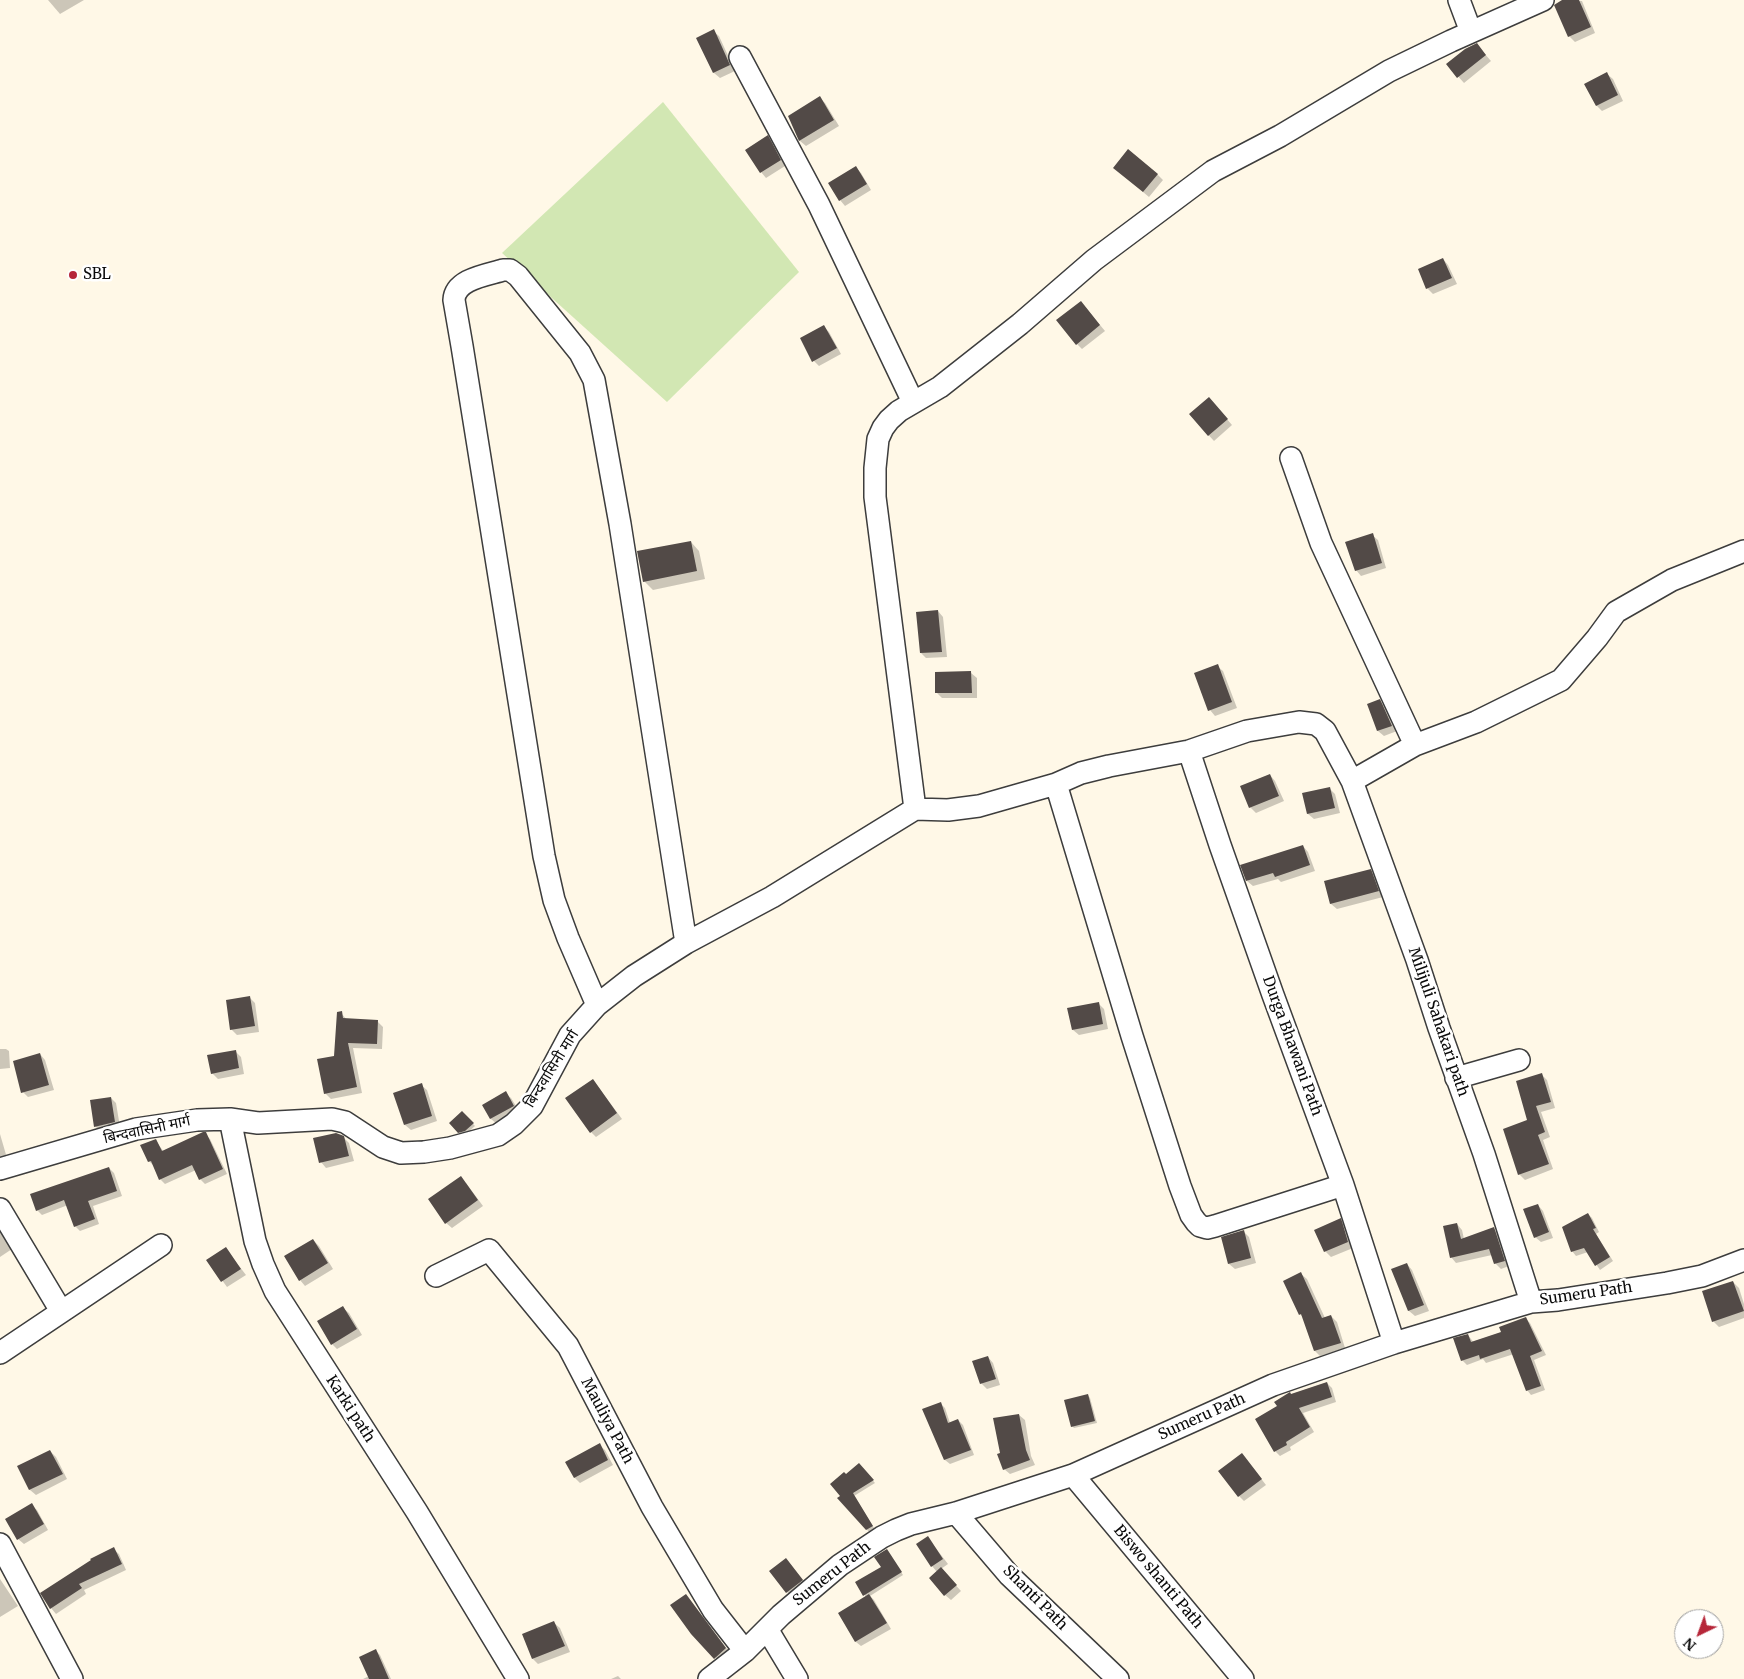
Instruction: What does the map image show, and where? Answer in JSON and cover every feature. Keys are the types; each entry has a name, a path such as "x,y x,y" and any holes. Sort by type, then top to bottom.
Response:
{"street":[{"path":"1459,0 1471,32"},
{"path":"915,809 875,497 875,468 878,440 883,428 899,411 940,387 1020,324 1094,260 1213,170 1280,136 1389,71 1543,0"},
{"path":"740,57 819,205 913,402"},
{"path":"597,1005 554,900 544,856 454,300 454,293 462,284 503,270 510,270 518,276 580,353 594,380 620,524 686,943"},
{"path":"1291,458 1322,543 1415,745"},
{"path":"1352,781 1415,745 1476,722 1561,680 1616,612 1672,580 1744,551"},
{"name":"Milijuli Sahakari path","path":"915,809 948,810 979,806 1056,784 1081,773 1189,751 1247,731 1299,722 1320,725 1352,781 1417,960 1456,1078 1484,1154 1531,1302"},
{"name":"Durga Bhawani Path","path":"1189,751 1273,995 1343,1185 1394,1342"},
{"path":"1056,784 1132,1036 1191,1215 1200,1226 1207,1228 1343,1185"},
{"name":"बिन्दवासिनी मार्ग","path":"0,1170 136,1130 198,1120 230,1119 258,1123 332,1119 344,1122 383,1147 401,1153 424,1152 498,1135 514,1124 532,1106 570,1035 597,1005 634,976 686,943 772,896 915,809"},
{"path":"1456,1078 1519,1060"},
{"name":"Karki path","path":"230,1119 255,1241 275,1291 417,1512 518,1679"},
{"path":"0,1209 61,1311"},
{"path":"0,1353 161,1245"},
{"name":"Mauliya Path","path":"436,1276 489,1250 568,1346 656,1515 713,1610 745,1651"},
{"name":"Sumeru Path","path":"709,1679 745,1651 767,1629 840,1565 882,1537 911,1524 956,1513 1073,1475 1273,1385 1394,1342 1531,1302 1558,1300 1667,1283 1702,1276 1744,1260"},
{"name":"Biswo shanti Path","path":"1073,1475 1243,1679"},
{"name":"Shanti Path","path":"956,1513 1010,1575 1118,1679"},
{"path":"0,1544 72,1679"},
{"path":"767,1629 797,1679"}],"green space":[{"path":"663,102 799,272 667,402 502,253"}],"building":[{"path":"1562,0 1579,0 1591,27 1568,37 1554,5"},
{"path":"714,29 730,65 713,73 696,38"},
{"path":"1477,43 1486,55 1457,78 1446,64 1465,49"},
{"path":"1607,72 1618,95 1596,106 1584,84"},
{"path":"820,96 834,120 799,141 788,116"},
{"path":"768,135 781,160 760,173 745,150"},
{"path":"1128,149 1158,174 1143,192 1113,168"},
{"path":"856,166 867,184 839,201 828,183"},
{"path":"1443,258 1452,278 1426,289 1418,269"},
{"path":"1081,301 1100,325 1076,345 1056,320"},
{"path":"824,325 837,348 812,362 800,338"},
{"path":"1209,397 1228,419 1208,436 1189,414"},
{"path":"1373,533 1382,563 1355,571 1345,542"},
{"path":"691,541 697,571 643,582 637,551"},
{"path":"938,610 942,652 920,653 916,612"},
{"path":"1218,664 1232,702 1208,711 1194,673"},
{"path":"971,671 972,693 935,693 935,672"},
{"path":"1380,699 1392,726 1377,731 1367,704"},
{"path":"1270,774 1279,796 1249,808 1240,786"},
{"path":"1330,787 1335,808 1307,814 1302,793"},
{"path":"1303,845 1310,865 1275,877 1273,873 1246,881 1240,865"},
{"path":"1371,869 1379,891 1330,904 1324,881"},
{"path":"250,996 255,1026 230,1030 226,1000"},
{"path":"1099,1002 1103,1024 1072,1030 1067,1008"},
{"path":"342,1011 343,1018 378,1020 377,1044 348,1043 357,1087 324,1094 317,1059 334,1056 337,1012"},
{"path":"236,1050 239,1068 211,1074 207,1055"},
{"path":"40,1053 49,1085 21,1093 13,1061"},
{"path":"1542,1073 1551,1102 1536,1106 1545,1132 1538,1135 1549,1164 1518,1175 1503,1129 1527,1120 1516,1081"},
{"path":"593,1079 617,1113 590,1133 565,1098"},
{"path":"422,1083 432,1116 404,1125 393,1093"},
{"path":"506,1091 514,1106 490,1119 482,1105"},
{"path":"111,1097 115,1122 94,1127 90,1100"},
{"path":"462,1111 474,1123 465,1131 458,1133 449,1123"},
{"path":"206,1132 223,1169 199,1180 192,1165 159,1180 151,1161 148,1162 140,1145 156,1139 162,1151"},
{"path":"336,1133 344,1136 349,1156 319,1163 313,1138"},
{"path":"109,1167 117,1191 88,1201 95,1219 74,1227 64,1200 36,1211 30,1194"},
{"path":"461,1176 478,1200 445,1224 428,1199"},
{"path":"1538,1204 1549,1232 1534,1238 1523,1209"},
{"path":"1588,1213 1596,1228 1593,1229 1610,1257 1595,1266 1584,1248 1571,1252 1562,1227"},
{"path":"1341,1218 1348,1242 1324,1252 1314,1230"},
{"path":"1457,1223 1461,1239 1494,1227 1505,1261 1494,1264 1489,1249 1450,1258 1443,1226"},
{"path":"1244,1230 1251,1258 1228,1264 1221,1237"},
{"path":"313,1239 328,1263 299,1281 284,1256"},
{"path":"226,1247 241,1269 221,1282 206,1260"},
{"path":"1407,1263 1424,1305 1408,1311 1391,1269"},
{"path":"1301,1272 1322,1318 1331,1315 1341,1343 1314,1351 1301,1314 1299,1315 1283,1281"},
{"path":"1733,1281 1744,1311 1712,1322 1702,1291"},
{"path":"343,1306 357,1329 331,1345 317,1321"},
{"path":"1526,1317 1542,1351 1530,1356 1541,1386 1526,1391 1510,1349 1480,1359 1479,1355 1461,1361 1453,1338 1468,1334 1471,1342 1501,1332 1499,1327"},
{"path":"988,1356 996,1379 980,1384 972,1361"},
{"path":"1327,1382 1332,1397 1299,1408 1310,1427 1286,1442 1287,1445 1274,1452 1255,1419 1277,1406 1274,1402 1290,1392 1291,1394"},
{"path":"1088,1394 1095,1421 1071,1427 1064,1400"},
{"path":"941,1402 948,1423 958,1419 971,1450 944,1460 922,1409"},
{"path":"1019,1414 1026,1450 1030,1460 1003,1470 997,1454 1000,1453 993,1418"},
{"path":"600,1443 608,1460 574,1478 565,1462"},
{"path":"50,1450 63,1474 29,1490 17,1466"},
{"path":"1242,1453 1262,1479 1238,1497 1218,1471"},
{"path":"859,1463 874,1480 853,1493 873,1526 866,1530 837,1498 840,1496 830,1484 844,1472 846,1474"},
{"path":"32,1503 44,1524 17,1540 5,1519"},
{"path":"928,1536 943,1559 931,1567 916,1544"},
{"path":"114,1547 122,1564 79,1584 82,1588 50,1609 40,1593 90,1559"},
{"path":"887,1549 902,1572 863,1596 855,1582 881,1567 874,1557"},
{"path":"786,1558 803,1580 786,1593 769,1571"},
{"path":"941,1567 957,1585 944,1596 929,1578"},
{"path":"686,1594 726,1648 714,1659 691,1634 670,1605"},
{"path":"869,1594 887,1623 855,1642 838,1613"},
{"path":"554,1621 565,1646 532,1659 522,1634"},
{"path":"376,1649 389,1679 369,1679 359,1657"}],"place":[{"name":"SBL","path":"73,275"}]}
